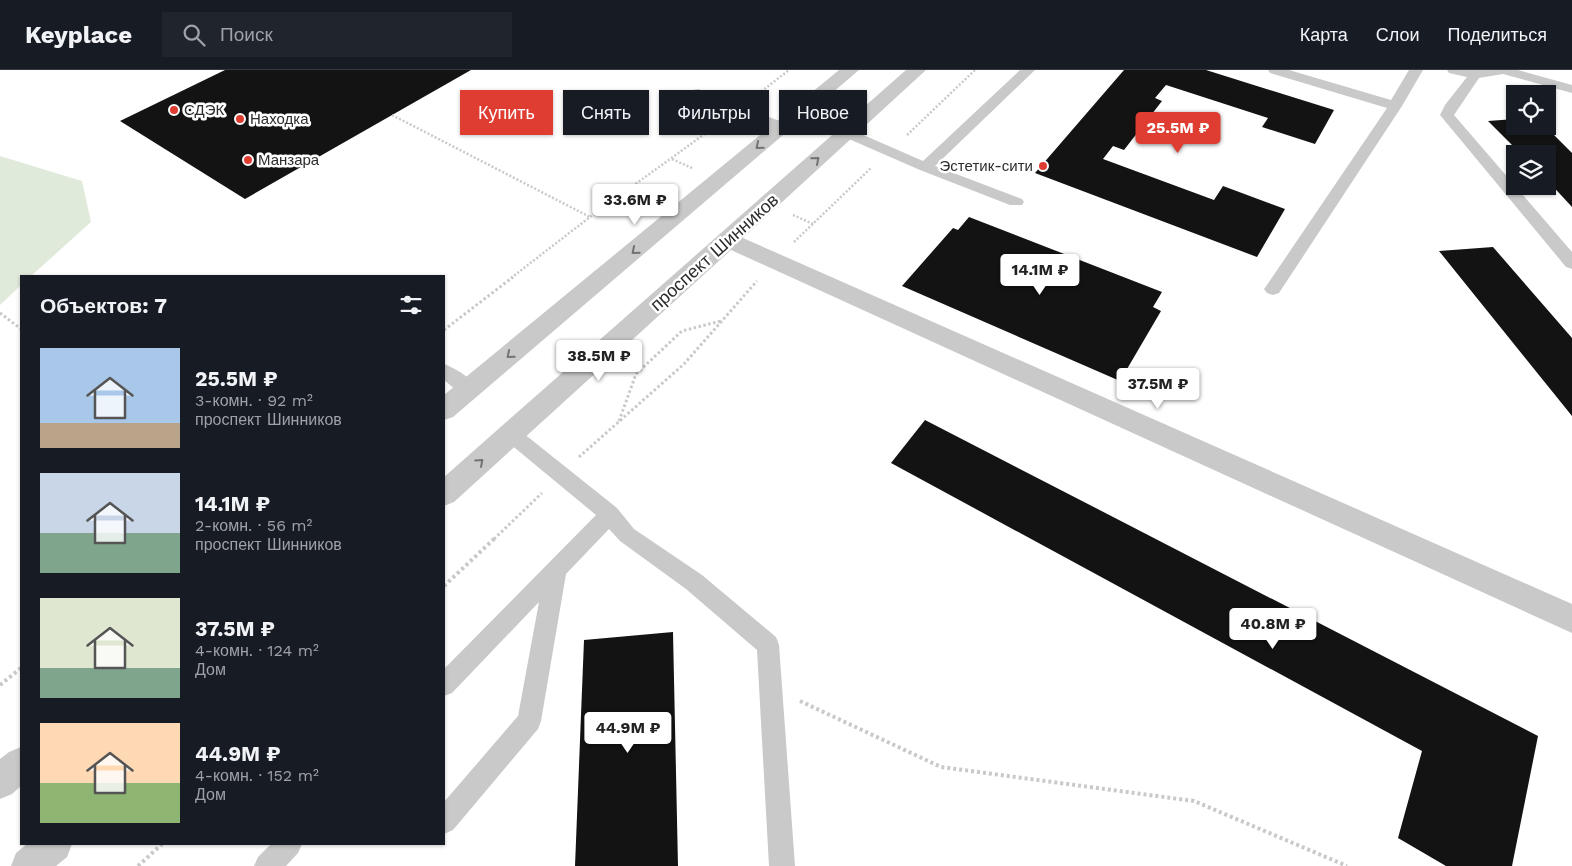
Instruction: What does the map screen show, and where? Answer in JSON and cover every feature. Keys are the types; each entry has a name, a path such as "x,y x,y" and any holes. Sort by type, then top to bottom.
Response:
{"street":[{"path":"826,90 850,70"},
{"name":"проспект Шинников","path":"867,115 917,70"},
{"path":"445,409 779,130"},
{"name":"проспект Шинников","path":"445,493 845,135"},
{"path":"728,240 1572,619"},
{"path":"0,782 20,765"},
{"path":"29,866 53,845"}],"lane":[{"path":"925,167 1028,70"},
{"path":"1275,70 1395,106"},
{"path":"1273,289 1395,106 1416,70"},
{"path":"1454,70 1475,75 1503,70 1572,89"},
{"path":"1475,75 1450,108 1447,115 1572,263"},
{"path":"852,135 925,167 1016,202"},
{"path":"445,372 469,389"},
{"path":"511,434 610,514 627,536 694,582 768,645 782,866"},
{"path":"445,683 610,514"},
{"path":"445,820 528,721 556,569"},
{"path":"267,866 288,845"}],"path":[{"path":"763,90 789,70"},
{"path":"445,585 560,475 684,364 775,261 975,70"},
{"path":"392,115 590,216"},
{"path":"445,329 590,216 702,135"},
{"path":"0,313 20,328"},
{"path":"618,422 636,374 682,331 722,321"},
{"path":"0,685 20,669"},
{"path":"771,687 941,767 1194,801 1347,866"},
{"path":"138,866 161,845"}],"green space":[{"path":"0,156 82,181 91,222 32,275 20,275 20,286 0,305"}],"building":[{"name":"Манзара","path":"225,70 471,70 245,199 120,121"},
{"path":"1124,70 1206,70 1334,110 1315,144 1262,127 1268,118 1166,85 1155,98 1162,101 1124,150 1113,146 1103,159 1214,200 1223,186 1285,209 1257,257 1035,173"},
{"path":"1506,120 1506,135 1554,135 1572,153 1572,207 1556,190 1556,145 1512,145 1488,121"},
{"path":"969,217 1162,292 1153,307 1161,311 1120,381 902,286 953,228 958,230"},
{"path":"1493,247 1572,338 1572,416 1439,251"},
{"path":"925,420 1538,736 1512,866 1446,866 1398,838 1422,751 891,463"},
{"path":"673,632 678,866 575,866 584,640"}],"place":[{"name":"СДЭК","path":"174,110"},
{"name":"Находка","path":"240,119"},
{"name":"Манзара","path":"248,160"},
{"name":"Эстетик-сити","path":"1043,166"}]}
